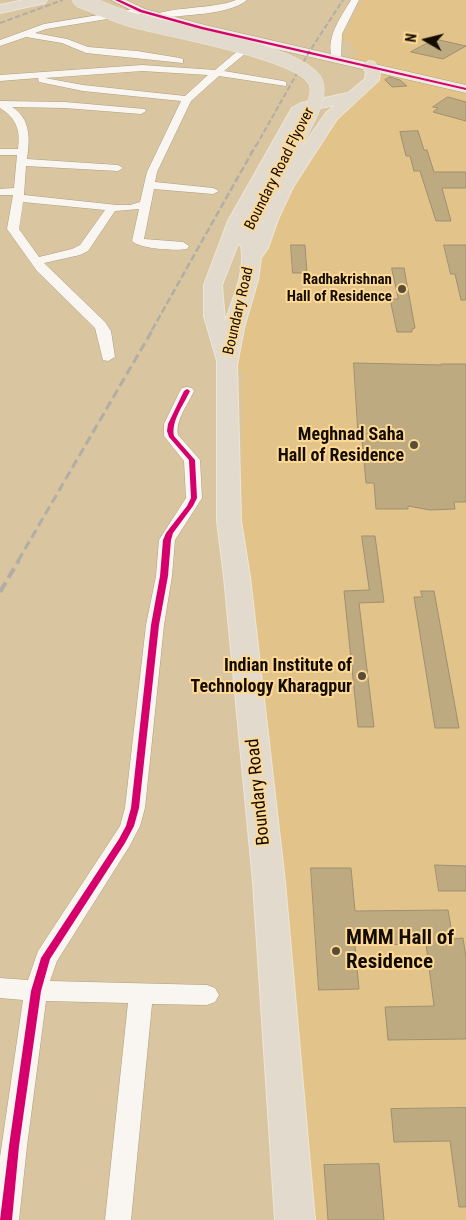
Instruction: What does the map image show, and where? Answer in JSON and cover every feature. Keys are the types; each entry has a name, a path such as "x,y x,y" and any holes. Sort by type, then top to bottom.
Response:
{"main road":[{"path":"0,9 41,0"},
{"name":"Boundary Road Flyover","path":"79,0 134,20 263,52 300,66 310,74 316,83 313,107 248,244 226,248"},
{"path":"248,244 259,248 270,217 285,187 331,116 372,80 373,72 368,66"},
{"name":"Boundary Road","path":"227,365 214,316 212,284 237,221 297,112 306,106 352,97"},
{"name":"Boundary Road","path":"248,244 247,287 230,342 227,365 229,521 237,577 269,882 295,1220"},
{"path":"212,284 247,287"}],"street":[{"path":"157,16 217,8 243,0"},
{"path":"336,58 334,46 336,35 355,0"},
{"path":"125,1 142,11 157,16 258,42 336,58 466,90"},
{"path":"0,43 59,24 142,11"},
{"path":"25,34 64,41 86,50 144,54 218,72 283,84"},
{"path":"183,246 147,244 138,241 148,185 188,99 218,72 258,42"},
{"path":"0,78 142,68 218,72"},
{"path":"19,77 90,89 188,99"},
{"path":"1,104 65,105 141,111"},
{"path":"1,104 16,114 23,128 25,138 21,157 19,195 12,226 52,281 80,304 104,331 108,357"},
{"path":"0,152 21,157 118,168"},
{"path":"148,185 213,191"},
{"path":"0,192 112,208 131,208 145,204"},
{"path":"36,261 76,252 84,248 112,208"},
{"path":"6,1220 14,1146 36,991 46,958 122,841 130,826 135,808 155,625 164,576 167,540 194,498 192,460 171,436 170,431 171,424 187,391"},
{"path":"0,988 36,991 208,995"},
{"path":"118,1220 141,993"}],"shaded area":[{"name":"Indian Institute of Technology Kharagpur","path":"362,0 466,0 466,1220 306,1220 236,512 241,507 242,372 234,368 237,335 277,212 330,125 386,66 349,58 360,52 349,49 354,42 341,41"}],"building":[{"path":"435,39 466,46 443,59 411,52"},
{"path":"390,77 400,80 407,86 392,87 385,80"},
{"path":"448,97 466,102 466,121 433,112 438,108 433,107"},
{"path":"418,131 434,172 466,172 466,188 442,188 451,221 436,221 420,171 414,171 410,156 406,156 400,132"},
{"path":"291,245 305,245 307,273 293,273"},
{"path":"444,245 466,245 466,300 461,300 455,274 451,274"},
{"path":"392,268 404,268 415,328 412,329 412,332 397,332 390,299 398,299"},
{"name":"Meghnad Saha Hall of Residence","path":"354,363 466,364 466,502 454,502 455,509 430,510 408,506 408,509 376,509 374,483 366,483 361,428 358,428"},
{"path":"362,536 375,536 384,602 359,603 374,727 358,727 344,591 369,590"},
{"path":"421,591 434,591 459,728 435,728 414,597 422,597"},
{"name":"MMM Hall of Residence","path":"435,865 466,866 466,891 439,891"},
{"name":"MMM Hall of Residence","path":"311,868 351,868 355,911 448,910 453,939 463,938 466,957 466,1039 388,1040 385,1007 434,1006 426,944 355,945 359,989 319,990"},
{"path":"466,1108 466,1207 459,1207 450,1141 394,1142 391,1109"},
{"path":"379,1164 384,1220 328,1220 324,1165"}],"railway":[{"path":"0,23 63,0"},
{"path":"256,146 309,52 343,0"},
{"path":"152,330 256,145"},
{"path":"18,561 153,329"},
{"path":"0,592 19,560"}],"cycle path":[{"path":"117,0 141,11 202,28 466,89"},
{"path":"6,1220 14,1146 36,991 46,958 122,841 130,826 135,808 155,625 164,576 167,540 194,498 192,460 171,436 170,431 171,424 187,391"}],"place":[{"name":"Radhakrishnan Hall of Residence","path":"402,289"},
{"name":"Meghnad Saha Hall of Residence","path":"414,445"},
{"name":"Indian Institute of Technology Kharagpur","path":"362,676"},
{"name":"MMM Hall of Residence","path":"336,951"}]}
